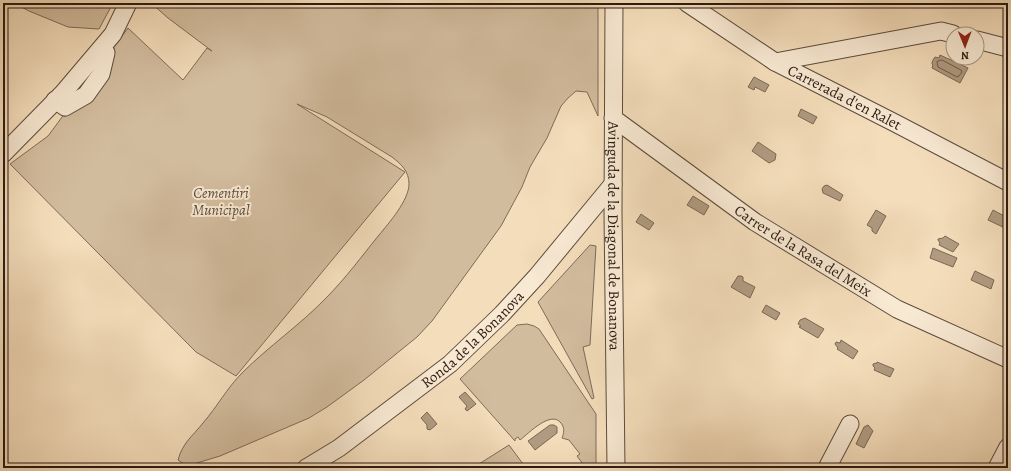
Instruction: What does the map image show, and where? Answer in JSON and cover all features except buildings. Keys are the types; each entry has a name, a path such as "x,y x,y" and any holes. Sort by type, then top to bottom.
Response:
{"street":[{"path":"3,154 55,100 113,34 128,3"},
{"name":"Avinguda de la Diagonal de Bonanova","path":"614,3 613,184 616,468"},
{"name":"Carrerada d'en Ralet","path":"687,3 775,62 1008,182"},
{"path":"775,62 940,31 945,32"},
{"path":"985,42 1008,48"},
{"name":"Carrer de la Rasa del Meix","path":"613,118 755,222 890,305 1008,359"},
{"name":"Ronda de la Bonanova","path":"306,468 339,448 450,364 502,314 527,287 613,184"},
{"path":"827,468 850,424"},
{"path":"997,468 1008,447"}],"green space":[{"path":"14,3 113,3 99,29 68,27 29,11"},
{"name":"Cementiri Municipal","path":"151,3 598,3 598,116 587,92 576,91 561,106 547,138 530,167 522,187 501,226 432,321 417,337 364,380 309,418 220,456 187,466 178,460 182,449 188,440 242,373 316,308 340,283 398,211 406,197 409,179 408,175 401,165 392,157 327,117 297,104 405,172 236,376 196,352 10,164 48,136 128,28 183,80 207,48 212,51 168,18"},
{"path":"590,245 596,246 590,345 583,347 594,398 592,399 538,302"},
{"path":"527,324 539,329 596,414 596,468 586,468 577,456 580,454 569,440 562,438 564,429 561,423 557,420 552,419 540,424 520,440 518,437 515,441 460,379 517,325"},
{"path":"509,445 526,468 481,468 479,464"}],"water":[{"path":"940,55 945,57 945,66 964,66 968,68 960,83 932,68 932,63 935,57 939,58"},
{"path":"754,77 769,85 765,92 755,87 754,90 748,87"},
{"path":"801,109 817,117 813,124 798,116"},
{"path":"758,142 776,154 775,160 769,163 752,151"},
{"path":"827,185 843,195 840,201 823,193 822,189"},
{"path":"693,196 709,206 704,215 687,205"},
{"path":"876,210 886,216 876,234 872,231 872,228 867,225"},
{"path":"993,210 1008,218 1007,229 988,220"},
{"path":"641,214 654,223 649,230 636,222"},
{"path":"945,236 959,244 953,252 939,245 940,243 938,239"},
{"path":"933,248 957,258 953,267 930,258"},
{"path":"975,271 994,280 991,289 971,280"},
{"path":"738,276 743,277 743,281 755,287 750,298 731,287"},
{"path":"766,305 780,313 776,320 762,312"},
{"path":"805,318 824,329 818,338 799,327 801,326 798,324 800,320"},
{"path":"841,340 858,351 853,359 837,349 838,348 835,344 836,342 840,343"},
{"path":"877,362 894,369 890,377 874,370 875,368 873,364"},
{"path":"465,392 476,404 467,411 465,409 467,406 459,397"},
{"path":"427,412 437,424 430,430 427,429 427,425 421,418"},
{"path":"550,425 557,427 557,433 535,450 528,441"},
{"path":"868,425 873,431 864,448 856,444 864,427"}]}
